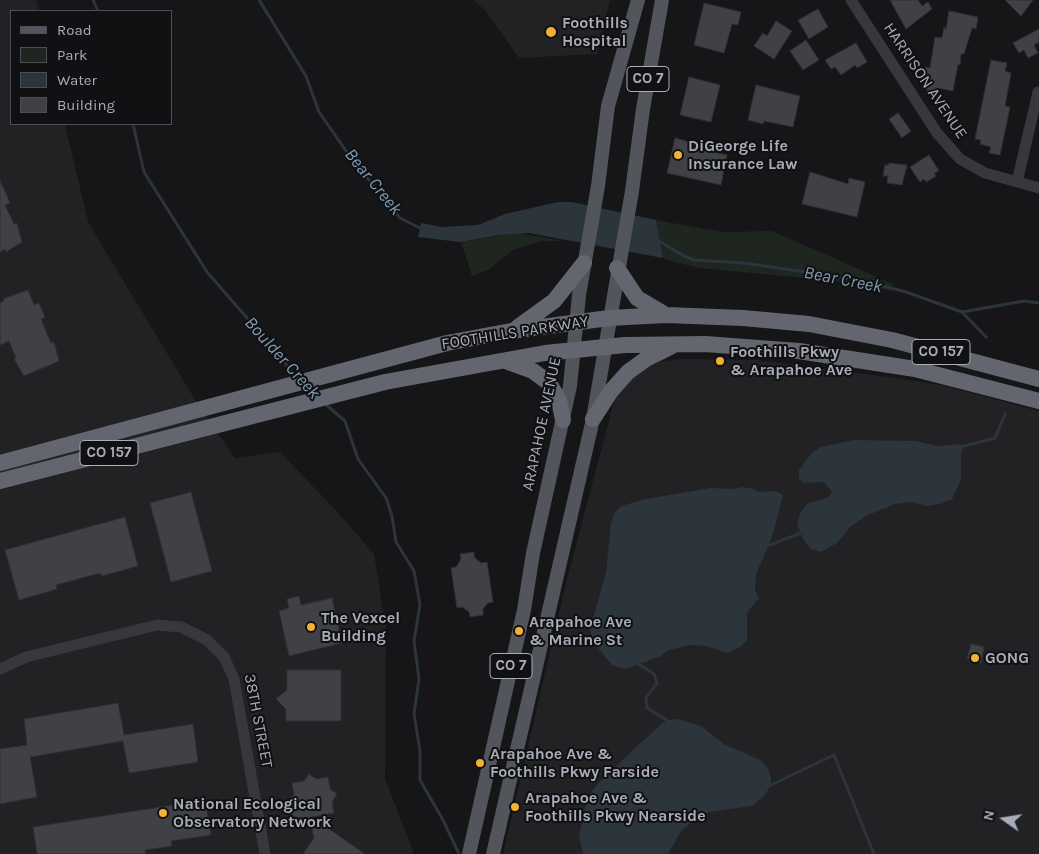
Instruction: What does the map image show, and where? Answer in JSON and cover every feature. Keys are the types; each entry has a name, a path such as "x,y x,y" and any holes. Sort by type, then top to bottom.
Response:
{"highway":[{"path":"511,331 534,318 554,301 584,263"},
{"path":"617,268 637,298 651,309 666,315"},
{"name":"FOOTHILLS PARKWAY","path":"0,463 446,343 511,331 609,318 666,315 766,320 841,329 931,349 1039,380"},
{"path":"593,419 628,372 646,359 678,344"},
{"name":"FOOTHILLS PARKWAY","path":"0,481 386,382 503,360 606,346 678,344 779,349 896,366 1039,401"},
{"path":"503,360 527,367 549,383 558,400 563,420"}],"main road":[{"name":"ARAPAHOE AVENUE","path":"469,854 563,420 575,349 584,263 595,205 608,106 638,0"},
{"name":"CO 7","path":"493,854 593,419 662,0"}],"street":[{"name":"HARRISON AVENUE","path":"850,0 937,134 948,146 969,165 984,173 1039,188"},
{"path":"1017,182 1038,92"},
{"name":"38TH STREET","path":"0,669 26,657 157,624 181,628 207,640 224,657 234,679 265,854"}],"shaded area":[{"path":"0,0 36,0 39,10 10,10 10,125 65,125 88,222 194,398 235,458 280,452 332,506 374,554 386,629 385,778 414,854 0,854"},
{"name":"Foothills Hospital","path":"473,0 610,0 597,54 519,58 485,10"},
{"path":"682,359 756,360 896,378 945,386 1039,411 1039,854 503,854 566,583 615,398 641,369 661,362"}],"green space":[{"path":"656,220 722,232 772,231 893,284 890,291 856,283 700,268 678,263 663,258"},
{"path":"518,233 564,241 542,241 513,250 488,270 472,276 461,242"}],"water":[{"path":"558,202 572,202 656,220 663,258 529,233 501,235 460,242 418,237 421,223 442,227 478,225 505,214"},
{"path":"854,440 916,441 937,446 960,444 964,446 961,452 961,480 952,499 940,504 926,506 912,502 895,504 866,516 850,527 837,543 821,552 811,549 804,541 797,524 800,514 807,504 829,497 832,492 826,484 821,482 804,483 799,478 799,470 811,454 821,447"},
{"path":"741,487 754,489 759,492 775,491 783,495 772,537 756,574 755,590 759,598 747,613 747,640 740,647 727,653 706,646 689,645 669,650 661,656 625,669 612,665 594,643 590,630 606,572 611,523 615,512 621,506 646,499 710,488 736,489"},
{"path":"678,719 701,726 724,744 760,760 767,767 771,777 771,785 764,796 752,806 709,812 696,818 681,831 668,854 583,854 579,836 588,796 602,779 659,726 667,720"}],"building":[{"path":"890,0 918,0 922,6 928,2 932,9 906,29"},
{"path":"1005,0 1033,0 1021,16"},
{"path":"704,3 741,12 738,25 732,24 724,53 694,45"},
{"path":"818,9 828,27 809,39 798,20"},
{"path":"949,11 978,17 976,29 972,28 964,54 961,54 953,91 938,88 937,91 926,90 928,76 923,75 924,67 930,68 935,37 942,38 944,27 946,30"},
{"path":"776,21 792,31 774,59 754,46 763,33 767,36"},
{"path":"1039,29 1039,42 1034,45 1038,53 1028,58 1024,50 1019,53 1013,43"},
{"path":"806,40 819,60 803,70 790,51"},
{"path":"856,43 867,62 857,68 855,65 841,75 835,67 831,69 825,60"},
{"path":"991,60 1007,63 1005,71 1011,73 1005,106 1010,107 1000,155 989,153 991,147 980,144 981,140 975,139"},
{"path":"689,77 720,85 711,122 680,115"},
{"path":"756,85 800,96 793,127 764,121 763,124 748,120"},
{"path":"898,113 911,131 902,138 889,119"},
{"path":"675,138 690,142 689,147 727,155 721,185 667,173"},
{"path":"929,155 939,171 934,173 936,176 926,182 924,179 920,182 910,167"},
{"path":"889,163 907,165 902,185 887,183 888,176 883,176 885,165 889,165"},
{"path":"810,172 848,184 849,178 865,182 857,217 802,204"},
{"path":"0,180 10,203 5,205 14,224 17,223 22,242 6,252 5,249 0,252"},
{"path":"28,290 34,305 39,303 45,317 41,319 51,343 54,342 59,361 24,376 14,359 16,358 9,341 0,345 0,303 4,301 3,299"},
{"path":"191,492 212,571 171,582 150,503"},
{"path":"125,517 138,566 102,576 100,573 56,585 57,589 19,600 5,550"},
{"path":"474,552 474,557 481,563 487,562 493,602 488,603 483,609 483,615 470,617 469,612 462,607 457,608 451,568 456,567 461,559 460,554"},
{"name":"The Vexcel Building","path":"299,596 301,605 332,598 342,643 289,656 279,611 289,608 287,599"},
{"path":"971,644 984,647 981,663 967,659"},
{"path":"287,670 341,670 341,721 286,721 286,709 276,699 287,690"},
{"path":"118,703 124,735 193,724 198,762 129,773 123,741 30,757 37,797 0,804 0,749 27,745 24,719"},
{"path":"309,774 316,779 328,777 330,789 337,794 332,802 334,813 312,817 365,854 303,854 314,838 312,829 284,809 294,794 292,783 304,781"},
{"name":"National Ecological Observatory Network","path":"205,800 211,835 171,841 172,846 145,850 146,854 37,854 33,827"}],"waterway":[{"name":"Boulder Creek","path":"93,0 98,10"},
{"name":"Bear Creek","path":"259,0 306,76 319,112 351,158 400,218 422,229"},
{"name":"Boulder Creek","path":"133,125 144,172 207,272 281,357 295,377"},
{"name":"Bear Creek","path":"657,240 694,260 744,263 860,280 906,292 962,312 1024,301 1039,303"},
{"path":"962,312 986,337"},
{"name":"Boulder Creek","path":"324,403 345,421 358,459 386,498 392,516 396,542 414,571 420,605 414,641 419,679 414,714 420,751 420,780 443,820 459,854"},
{"path":"964,446 995,438 1005,414"},
{"path":"767,546 801,533"},
{"path":"637,663 654,674 657,683 646,698 647,708 667,720"},
{"path":"771,785 834,755 874,854"}],"place":[{"name":"Foothills Hospital","path":"551,32"},
{"name":"DiGeorge Life Insurance Law","path":"678,155"},
{"name":"Foothills Pkwy & Arapahoe Ave","path":"720,361"},
{"name":"The Vexcel Building","path":"311,627"},
{"name":"Arapahoe Ave & Marine St","path":"519,631"},
{"name":"GONG","path":"975,658"},
{"name":"Arapahoe Ave & Foothills Pkwy Farside","path":"480,763"},
{"name":"Arapahoe Ave & Foothills Pkwy Nearside","path":"515,807"},
{"name":"National Ecological Observatory Network","path":"163,813"}]}
